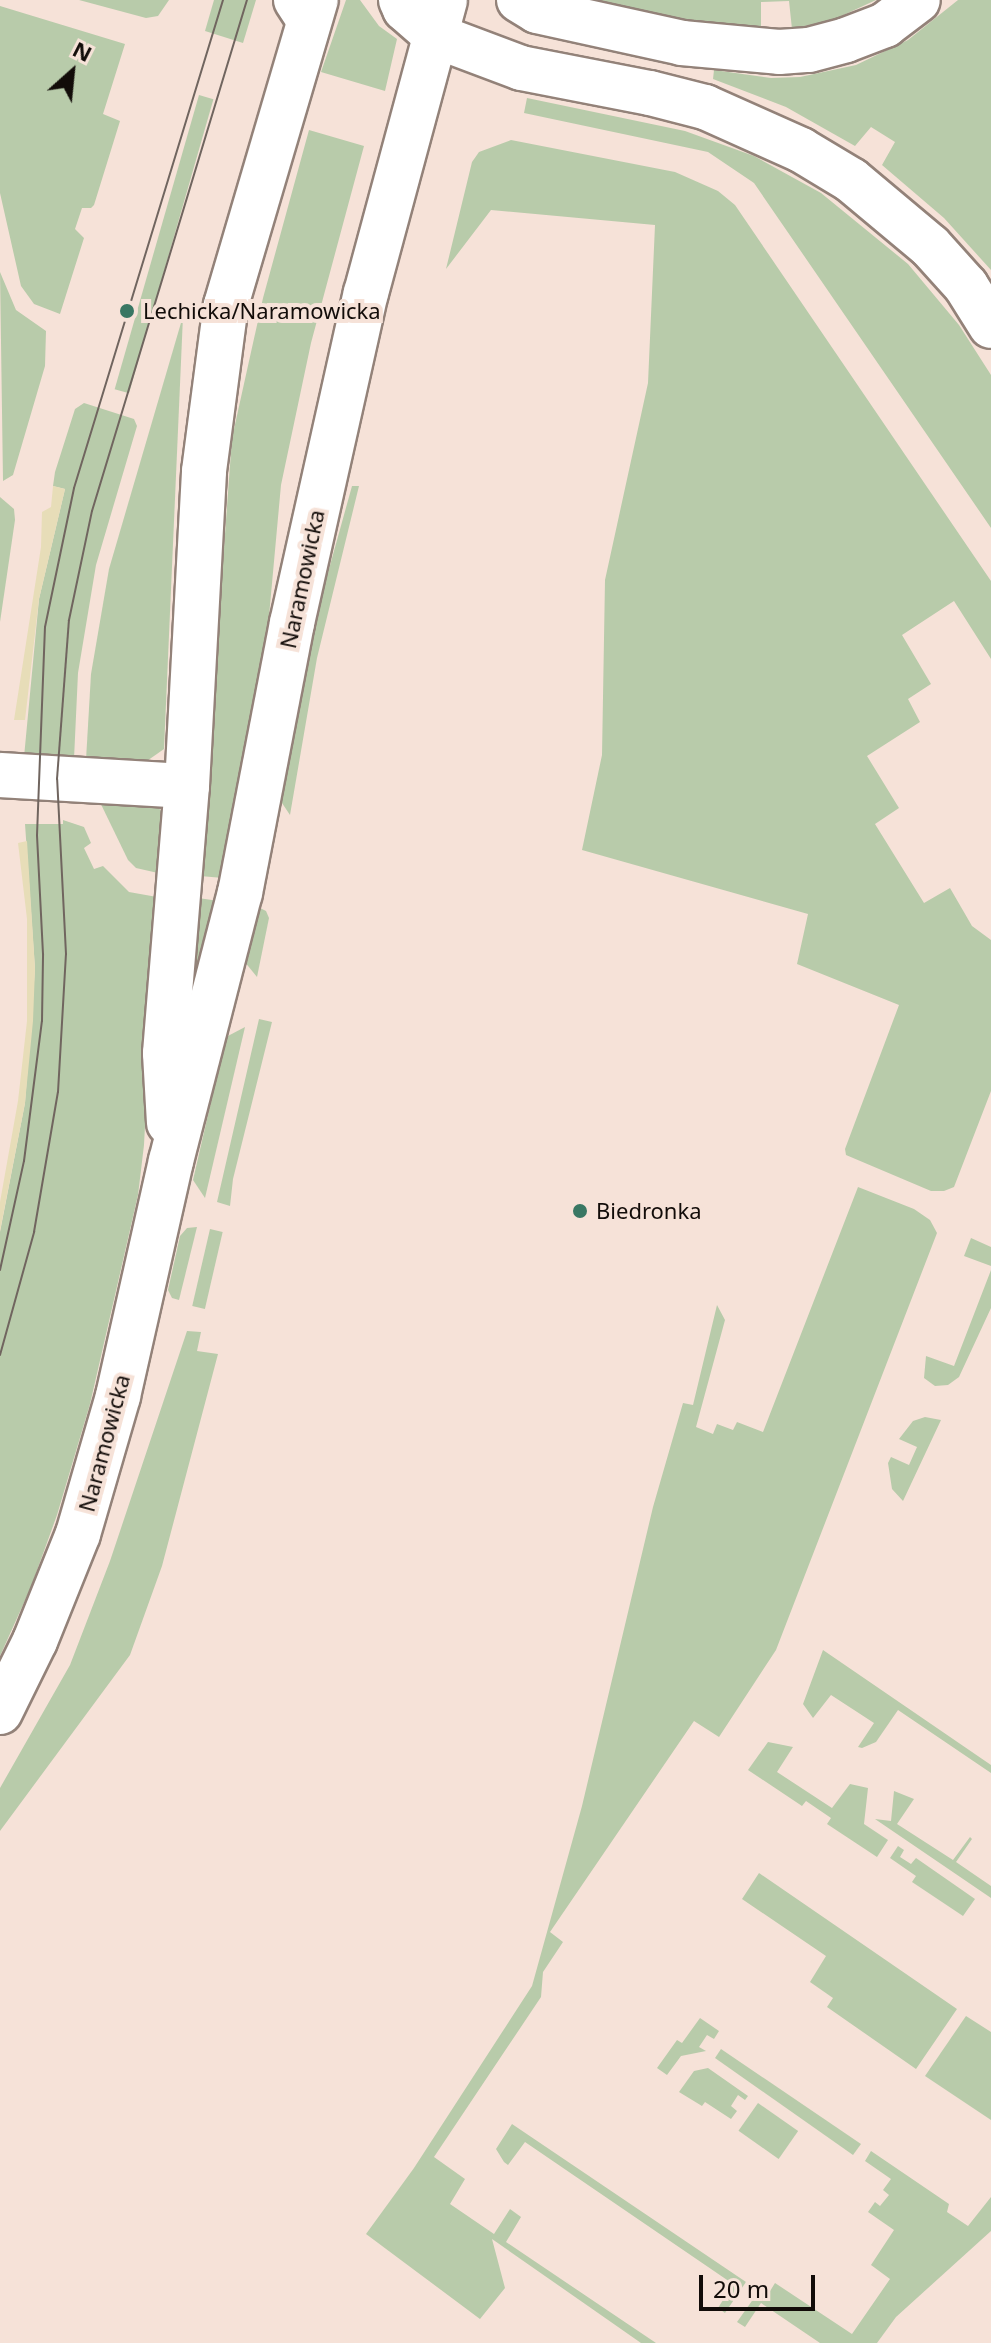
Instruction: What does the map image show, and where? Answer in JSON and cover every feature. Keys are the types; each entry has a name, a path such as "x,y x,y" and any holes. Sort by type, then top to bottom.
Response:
{"street":[{"path":"401,0 405,9 441,18 521,68 705,107 801,150 851,180 921,237 966,286 991,326"},
{"path":"519,0 537,11 682,43 779,52 809,50 846,40 885,25 918,0"},
{"name":"Naramowicka","path":"171,1161 165,1053 187,786 204,471 226,305 307,7"},
{"name":"Naramowicka","path":"0,1712 58,1589 99,1469 171,1161 240,893 292,623 366,293 441,18"},
{"path":"0,775 187,786"}],"green space":[{"path":"79,0 169,0 158,16 146,18"},
{"path":"214,0 256,0 243,43 205,31"},
{"path":"346,0 360,0 379,26 397,39 385,91 321,72"},
{"path":"584,0 876,0 835,19 792,29 789,1 761,2 761,30 735,29"},
{"path":"958,0 991,0 991,270 944,218 882,165 895,142 871,127 855,146 786,107 713,79 714,70 771,78 800,77 856,65 908,40"},
{"path":"0,6 125,44 103,114 120,121 94,205 82,208 75,229 84,238 60,314 34,304 21,286 0,193"},
{"path":"199,95 213,99 129,393 115,389"},
{"path":"527,98 685,131 754,156 821,193 908,264 959,325 991,375 991,528 754,183 708,152 524,113"},
{"path":"309,130 364,146 311,343 281,485 267,638 223,878 200,876 232,438 263,298"},
{"path":"511,140 675,172 718,191 735,205 991,581 991,659 954,601 902,635 931,684 908,699 920,722 867,756 899,808 875,824 924,903 950,888 972,926 991,940 991,1091 954,1187 931,1191 846,1155 845,1149 899,1005 797,964 808,914 582,850 602,755 605,580 648,383 655,225 491,210 446,269 472,162 479,152"},
{"path":"0,272 16,310 46,331 45,366 13,475 3,481"},
{"path":"183,316 164,749 144,763 86,760 91,674 109,569"},
{"path":"84,403 134,419 137,426 96,565 78,673 74,759 24,757 39,599 65,489 53,486 55,472 75,409"},
{"path":"352,486 359,486 317,658 290,815 280,800 306,652"},
{"path":"0,497 14,509 15,520 0,622"},
{"path":"96,794 156,804 161,811 158,873 136,868 128,860"},
{"path":"63,820 84,827 91,843 84,848 94,869 103,866 129,892 157,897 144,1145 138,1195 90,1404 57,1515 31,1587 0,1656 0,1232 25,1103 35,969 25,824 63,824"},
{"path":"198,898 219,901 186,1046"},
{"path":"256,906 266,911 269,918 257,977 244,961"},
{"path":"259,1019 272,1022 233,1179 230,1206 217,1202"},
{"path":"245,1027 205,1198 193,1180 226,1037"},
{"path":"858,1187 914,1209 930,1220 937,1233 776,1650 719,1737 694,1721 550,1932 563,1942 543,1972 541,1997 434,2157 465,2179 450,2204 494,2234 510,2209 521,2217 506,2242 656,2343 641,2343 492,2239 505,2288 480,2319 366,2234 414,2168 532,1986 582,1806 653,1507 683,1403 693,1405 717,1305 725,1320 696,1427 713,1434 717,1424 733,1430 737,1422 763,1432"},
{"path":"197,1227 179,1300 172,1298 168,1290 180,1236 187,1228"},
{"path":"210,1229 223,1232 205,1309 192,1306"},
{"path":"971,1238 991,1247 991,1266 964,1256"},
{"path":"991,1270 991,1308 959,1377 948,1385 935,1386 924,1378 926,1356 954,1366"},
{"path":"187,1331 201,1332 197,1351 218,1354 162,1566 130,1655 0,1831 0,1788 70,1665 110,1561"},
{"path":"925,1417 941,1420 903,1501 892,1489 888,1463 891,1457 909,1465 917,1447 899,1439 913,1421"},
{"path":"823,1650 991,1765 991,1773 898,1710 876,1742 862,1748 858,1747 874,1723 831,1695 813,1718 803,1704"},
{"path":"768,1742 793,1747 777,1772 832,1808 850,1784 868,1788 864,1824 888,1840 877,1857 827,1824 831,1818 806,1801 802,1806 748,1770"},
{"path":"894,1791 914,1799 897,1824 953,1860 970,1837 972,1839 956,1862 991,1886 991,1898 875,1819 891,1821"},
{"path":"898,1846 904,1850 900,1857 911,1864 916,1858 975,1899 963,1916 912,1882 916,1876 890,1858"},
{"path":"759,1873 957,2009 916,2069 827,2007 833,1998 810,1982 826,1956 742,1899"},
{"path":"966,2016 991,2032 991,2120 925,2076"},
{"path":"700,2018 719,2031 714,2039 707,2035 699,2047 706,2051 681,2056 667,2075 657,2068 677,2040 682,2043"},
{"path":"721,2049 861,2144 853,2155 715,2058"},
{"path":"708,2068 748,2096 745,2100 738,2095 731,2106 737,2111 731,2119 705,2102 702,2106 679,2092 694,2071"},
{"path":"758,2103 798,2131 779,2159 738,2131"},
{"path":"512,2124 746,2282 725,2313 718,2308 733,2284 525,2142 508,2165 504,2162 496,2149"},
{"path":"871,2151 949,2204 947,2212 968,2226 991,2197 991,2231 896,2317 877,2343 820,2343 761,2303 745,2327 737,2322 759,2291 767,2296 775,2283 852,2334 890,2279 871,2265 894,2230 868,2212 875,2202 880,2206 889,2195 883,2190 891,2179 865,2161"}],"sand":[{"path":"53,486 65,489 39,599 25,720 14,720 41,547 42,512 51,507"},
{"path":"27,841 35,969 33,1021 25,1103 0,1231 0,1202 18,1101 27,1021 27,919 18,843"}],"tram line":[{"path":"0,1270 24,1161 42,1021 43,954 37,835 45,627 74,488 223,0"},
{"path":"0,1355 34,1232 58,1092 66,954 57,779 69,620 92,511 247,0"}],"place":[{"name":"Lechicka/Naramowicka","path":"127,311"},
{"name":"Biedronka","path":"580,1211"}]}
